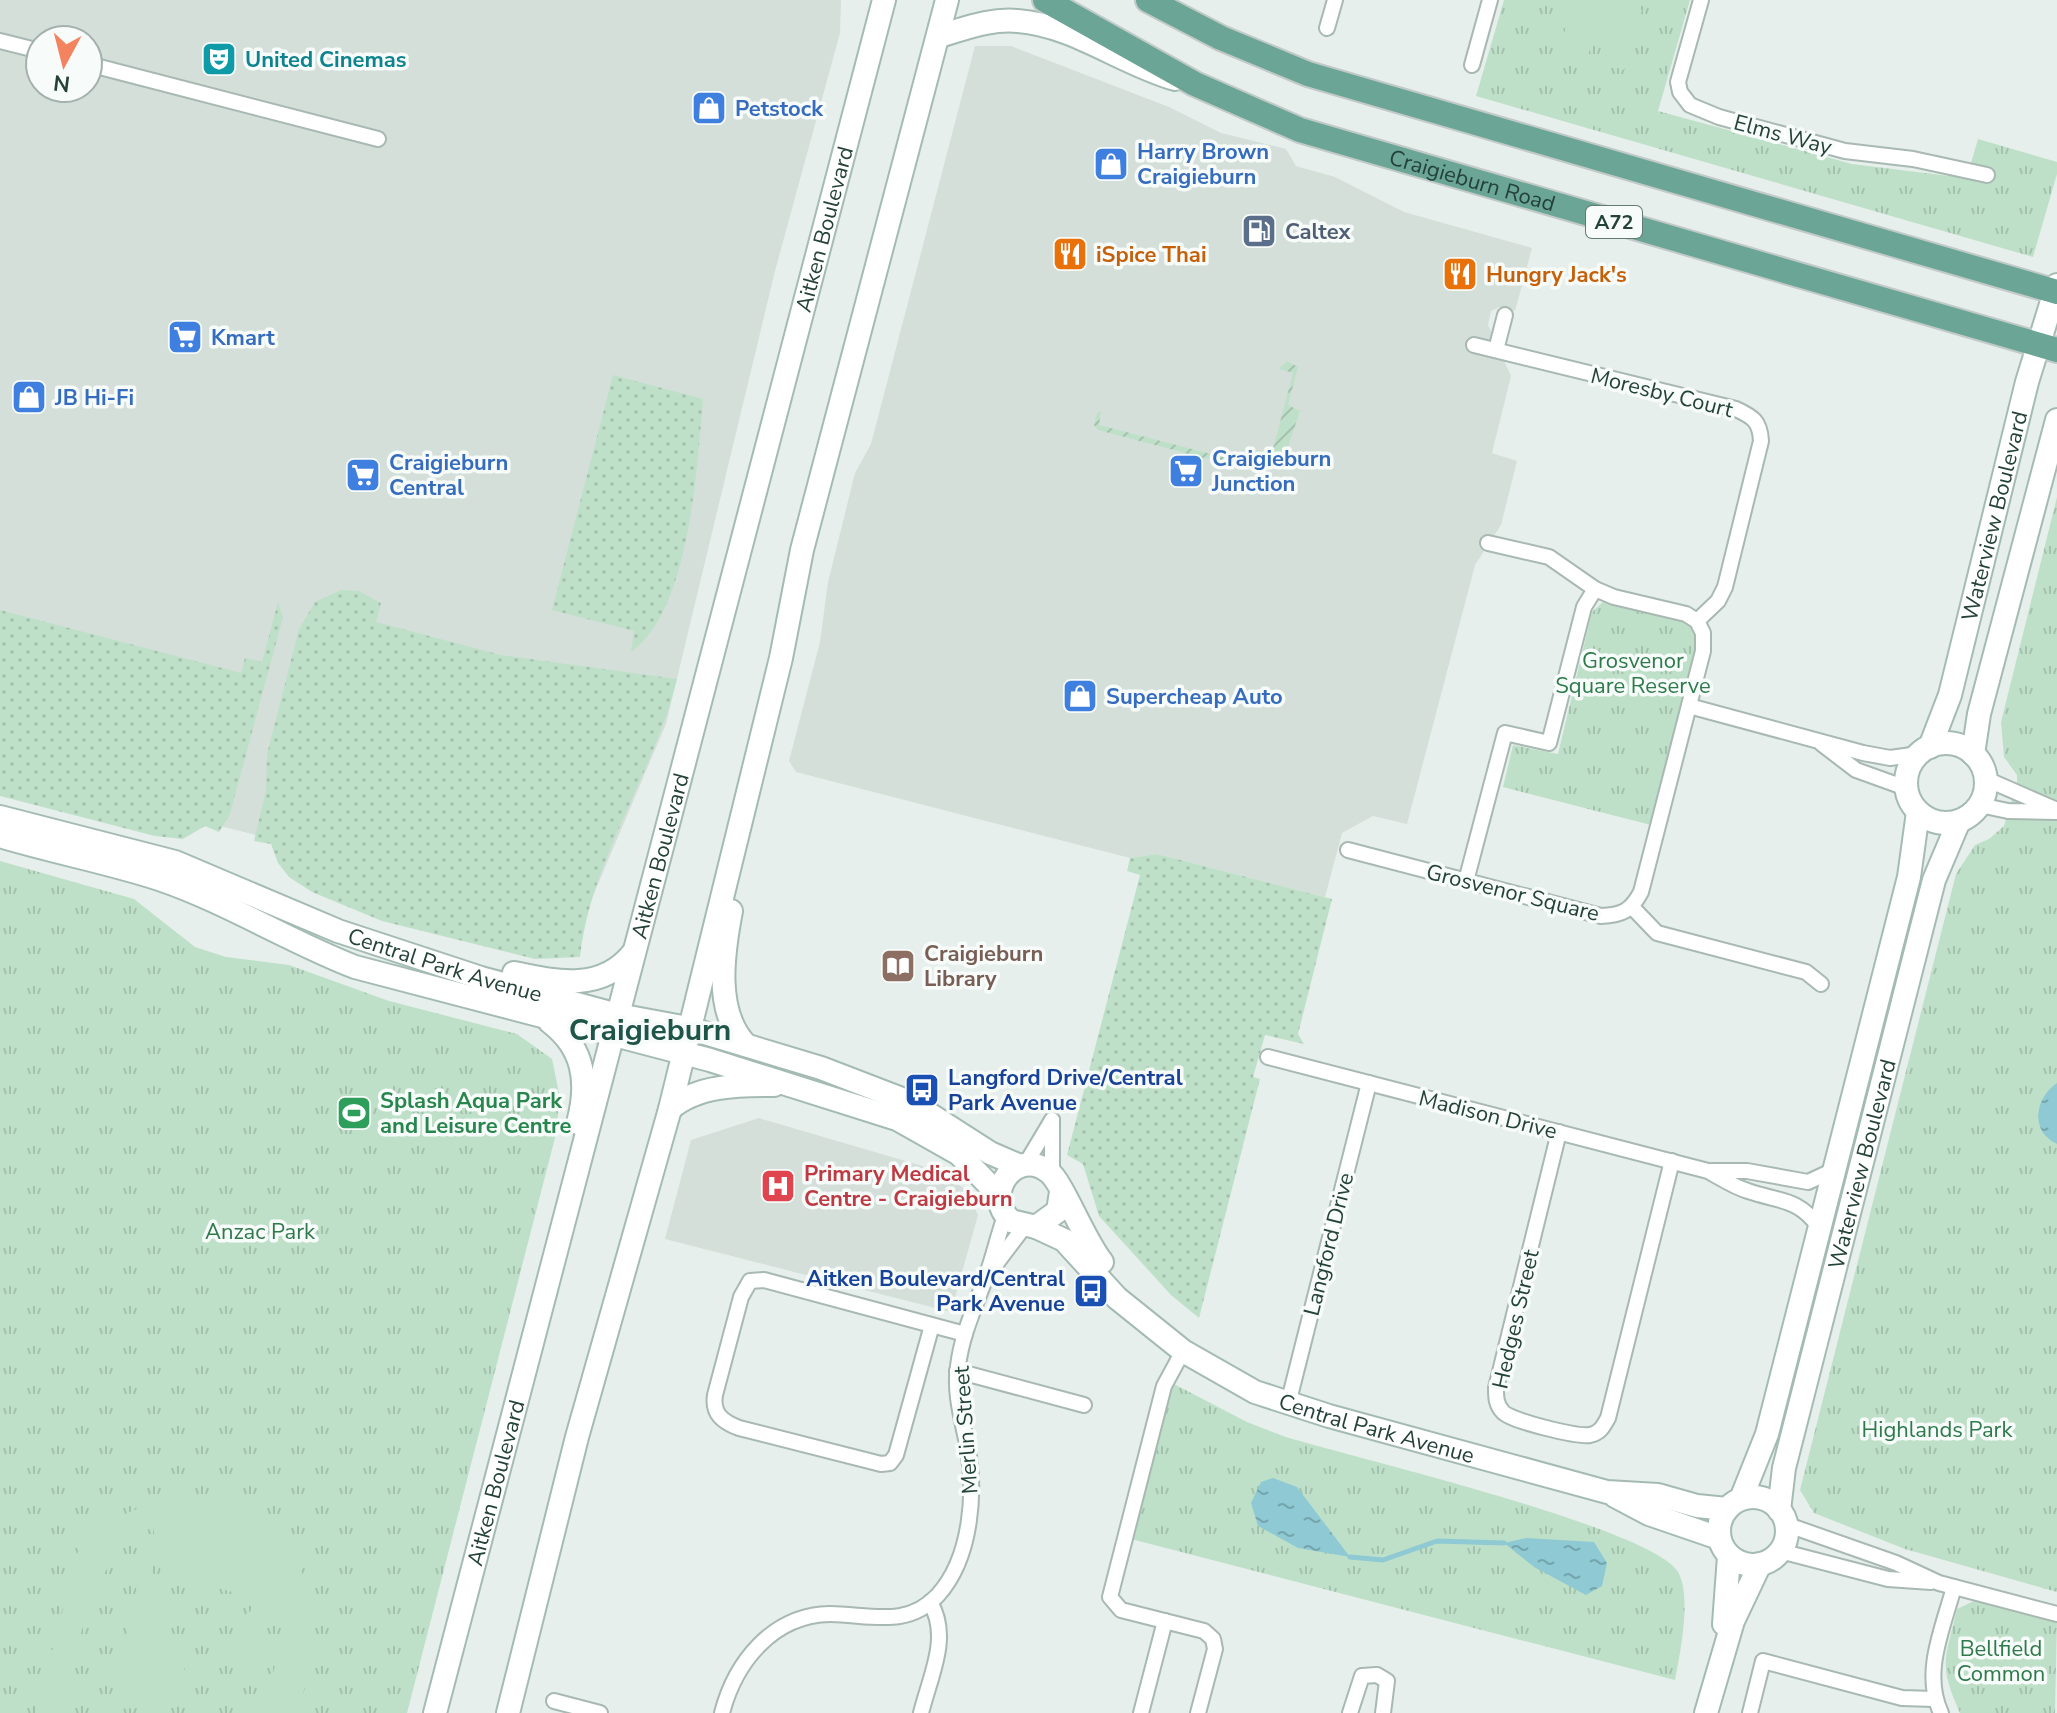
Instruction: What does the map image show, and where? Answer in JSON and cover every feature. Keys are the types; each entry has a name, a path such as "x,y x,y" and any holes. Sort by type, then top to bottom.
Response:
{"main road":[{"name":"Craigieburn Road","path":"1045,0 1195,84 1300,130 2048,347"},
{"path":"1148,0 1221,38 1308,74 2056,289"}],"street":[{"path":"871,0 875,34"},
{"name":"Aitken Boulevard","path":"435,1713 884,0"},
{"path":"508,1713 577,1437 670,1109 781,658 802,550 947,0"},
{"path":"1327,28 1335,0"},
{"path":"1472,65 1490,0"},
{"name":"Elms Way","path":"1701,0 1678,87 1685,99 1699,110 1845,151 1913,159 1987,175"},
{"path":"939,36 984,23 1017,20 1047,27 1144,70 1195,84"},
{"path":"0,41 24,47"},
{"path":"104,68 378,139"},
{"name":"Waterview Boulevard","path":"1924,750 1950,695 2048,347 2056,289"},
{"path":"1496,350 1505,315"},
{"name":"Moresby Court","path":"1474,345 1736,409 1754,418 1761,428 1761,441 1725,587 1718,601 1697,621"},
{"name":"Waterview Boulevard","path":"1973,754 1979,714 2057,420"},
{"path":"1488,543 1549,557 1595,589 1697,621"},
{"path":"1466,881 1505,733 1549,743 1584,607 1595,589"},
{"name":"Grosvenor Square","path":"1348,850 1601,916 1619,915 1633,908 1641,892 1703,651 1703,633 1697,621"},
{"path":"1689,706 1890,758 1953,744 1973,754 1986,779 2057,811"},
{"path":"1816,739 1856,770 1906,788"},
{"path":"1924,750 1907,775 1906,788 1918,812 1937,823 1959,821 1980,805 1986,779"},
{"path":"1980,805 2026,812 2057,811"},
{"name":"Waterview Boulevard","path":"1734,1504 1767,1434 1909,877 1918,812"},
{"name":"Central Park Avenue","path":"0,817 175,862 223,879 338,931 403,950 616,1024 683,1053 913,1126 959,1154 998,1194"},
{"name":"Waterview Boulevard","path":"1782,1517 1784,1468 1934,880 1959,821"},
{"name":"Central Park Avenue","path":"0,836 158,879 208,898 355,967 545,1018 688,1028 821,1068 912,1103 990,1153 1023,1165"},
{"path":"737,839 739,874 728,929 725,970 727,1015 731,1027 746,1045"},
{"path":"1633,908 1657,933 1806,972 1821,984"},
{"path":"403,950 568,981 614,973 633,953"},
{"path":"545,1018 574,1044 582,1080 582,1109 558,1202 558,1242"},
{"name":"Madison Drive","path":"1268,1057 1708,1171 1745,1191 1807,1209 1819,1227"},
{"name":"Langford Drive","path":"1288,1404 1369,1083"},
{"path":"670,1109 688,1095 700,1091 791,1085"},
{"path":"985,1279 1022,1224 1052,1218 1061,1202 1052,1120 1023,1165 1005,1177 998,1194 1022,1224"},
{"name":"Hedges Street","path":"1559,1132 1496,1388 1497,1404 1505,1415 1575,1434 1590,1435 1601,1430 1608,1418 1672,1161"},
{"path":"1023,1165 1045,1168 1057,1183"},
{"name":"Madison Drive","path":"1708,1171 1747,1171 1808,1182 1834,1170"},
{"name":"Central Park Avenue","path":"1057,1183 1091,1249 1162,1333"},
{"path":"985,1279 1022,1224"},
{"name":"Central Park Avenue","path":"1022,1224 1064,1240 1117,1298 1183,1351 1255,1392 1288,1404 1607,1492 1658,1495 1703,1507 1734,1504"},
{"name":"Merlin Street","path":"930,1602 956,1564 970,1512 971,1477 957,1371 965,1334 985,1279"},
{"path":"932,1325 896,1455 887,1464 739,1428 723,1421 715,1410 715,1395 741,1297 750,1281 764,1280 932,1325 965,1334"},
{"path":"1183,1351 1164,1386 1125,1528 1110,1597 1121,1610 1204,1631 1213,1639 1215,1649 1198,1713"},
{"path":"957,1371 1084,1405"},
{"name":"Central Park Avenue","path":"1607,1492 1724,1547"},
{"path":"1719,1661 1724,1547 1720,1523 1734,1504 1762,1499 1782,1517 1947,1585 2057,1614"},
{"path":"1724,1547 1749,1565 1760,1564 1780,1551 1786,1538 1782,1517"},
{"path":"1780,1551 1888,1579 1947,1585"},
{"path":"1706,1713 1719,1661 1744,1594 1760,1564"},
{"path":"1941,1713 1934,1699 1933,1670 1947,1585"},
{"path":"722,1713 728,1690 745,1660 756,1646 790,1624 829,1614 883,1619 903,1616 930,1602 939,1617 940,1639 921,1713"},
{"path":"1141,1713 1165,1621"},
{"path":"1750,1713 1763,1661 1902,1698 1934,1699"},
{"path":"1350,1713 1359,1681 1368,1675 1387,1681 1383,1713"},
{"path":"554,1701 600,1713"}],"shaded area":[{"name":"Craigieburn Central","path":"0,0 841,0 840,33 775,271 666,724 584,917 0,771"},
{"name":"Craigieburn Junction","path":"975,46 1011,46 1169,107 1221,133 1286,149 1296,166 1335,177 1404,212 1532,248 1515,311 1499,307 1491,311 1488,325 1511,376 1492,453 1517,461 1501,525 1475,565 1407,824 1373,816 1342,833 1325,897 1157,854 1130,858 796,772 789,761 820,642 828,582 855,473 871,444"},
{"path":"759,1118 943,1172 968,1192 978,1215 951,1312 665,1239 691,1140"}],"green space":[{"path":"1504,0 1690,0 1658,111 1852,164 1949,176 1971,163 1978,139 2057,162 2057,174 2033,257 1476,96"},
{"path":"1574,0 1604,0 1587,59 1559,51"},
{"path":"1615,1 1642,10 1624,70 1597,62"},
{"path":"1287,361 1298,367 1288,405 1300,411 1287,450 1274,460 1242,468 1098,430 1094,425 1097,413 1101,411 1099,425 1246,463 1250,449 1272,453 1293,373 1279,369"},
{"path":"613,375 703,399 693,498 678,572 666,605 651,632 631,652 634,631 552,610"},
{"name":"Highlands Park","path":"2057,497 2057,1592 1905,1549 1814,1513 1800,1490 1956,874 1975,845 1989,839 2004,826 2017,782 2017,775 2004,757 2001,722"},
{"path":"341,590 359,591 381,603 376,622 501,655 677,679 654,749 596,886 580,957 535,959 382,921 312,892 289,877 278,863 271,844 254,841 266,790 267,754 299,629 315,602"},
{"name":"Grosvenor Square Reserve","path":"1604,601 1692,624 1697,642 1651,825 1503,787 1513,745 1558,754 1592,612"},
{"path":"278,602 283,617 230,814 219,832 205,826 183,839 155,836 0,796 0,610 241,673 245,658 262,662"},
{"path":"1157,854 1332,899 1298,1034 1304,1044 1265,1035 1253,1077 1260,1079 1199,1318 1171,1295 1099,1216 1083,1164 1067,1155 1140,875 1127,871 1130,858"},
{"name":"Anzac Park","path":"0,861 134,899 195,947 226,957 289,965 389,1001 517,1034 552,1059 559,1093 557,1130 407,1713 0,1713"},
{"path":"1172,1383 1247,1422 1283,1436 1559,1515 1656,1554 1678,1572 1684,1595 1684,1625 1675,1680 1131,1539"},
{"path":"203,1495 253,1515 273,1530 289,1549 301,1571 309,1595 311,1621 308,1649 314,1651 298,1713 263,1713 281,1642 284,1605 263,1600 259,1661 243,1658 223,1648 259,1599 161,1573 153,1527 130,1542 99,1583 81,1634 63,1713 36,1713 88,1513 112,1520 164,1497"},
{"path":"147,1547 196,1706 110,1709 144,1554 142,1549"},
{"name":"Bellfield Common","path":"1976,1600 2057,1620 2055,1713 1960,1713 1946,1672 1947,1652 1957,1609"}],"water":[{"path":"2057,1083 2057,1144 2042,1131 2038,1114 2044,1097"},
{"path":"1273,1478 1297,1487 1350,1557 1298,1548 1258,1526 1251,1503 1261,1482"},
{"path":"1526,1538 1594,1542 1607,1563 1602,1586 1586,1595 1534,1567 1504,1543"}],"waterway":[{"path":"1350,1557 1383,1560 1437,1541 1504,1543"}],"place":[{"name":"United Cinemas","path":"219,59"},
{"name":"Petstock","path":"709,108"},
{"name":"Harry Brown Craigieburn","path":"1111,164"},
{"name":"Caltex","path":"1259,231"},
{"name":"iSpice Thai","path":"1070,254"},
{"name":"Hungry Jack's","path":"1460,274"},
{"name":"Kmart","path":"185,337"},
{"name":"JB Hi-Fi","path":"29,397"},
{"name":"Craigieburn Junction","path":"1186,471"},
{"name":"Craigieburn Central","path":"363,475"},
{"name":"Supercheap Auto","path":"1080,696"},
{"name":"Craigieburn Library","path":"898,966"},
{"name":"Langford Drive/Central Park Avenue","path":"922,1090"},
{"name":"Splash Aqua Park and Leisure Centre","path":"354,1113"},
{"name":"Primary Medical Centre - Craigieburn","path":"778,1186"},
{"name":"Aitken Boulevard/Central Park Avenue","path":"1091,1291"}],"district":[{"name":"Craigieburn","path":"650,1030"}]}
